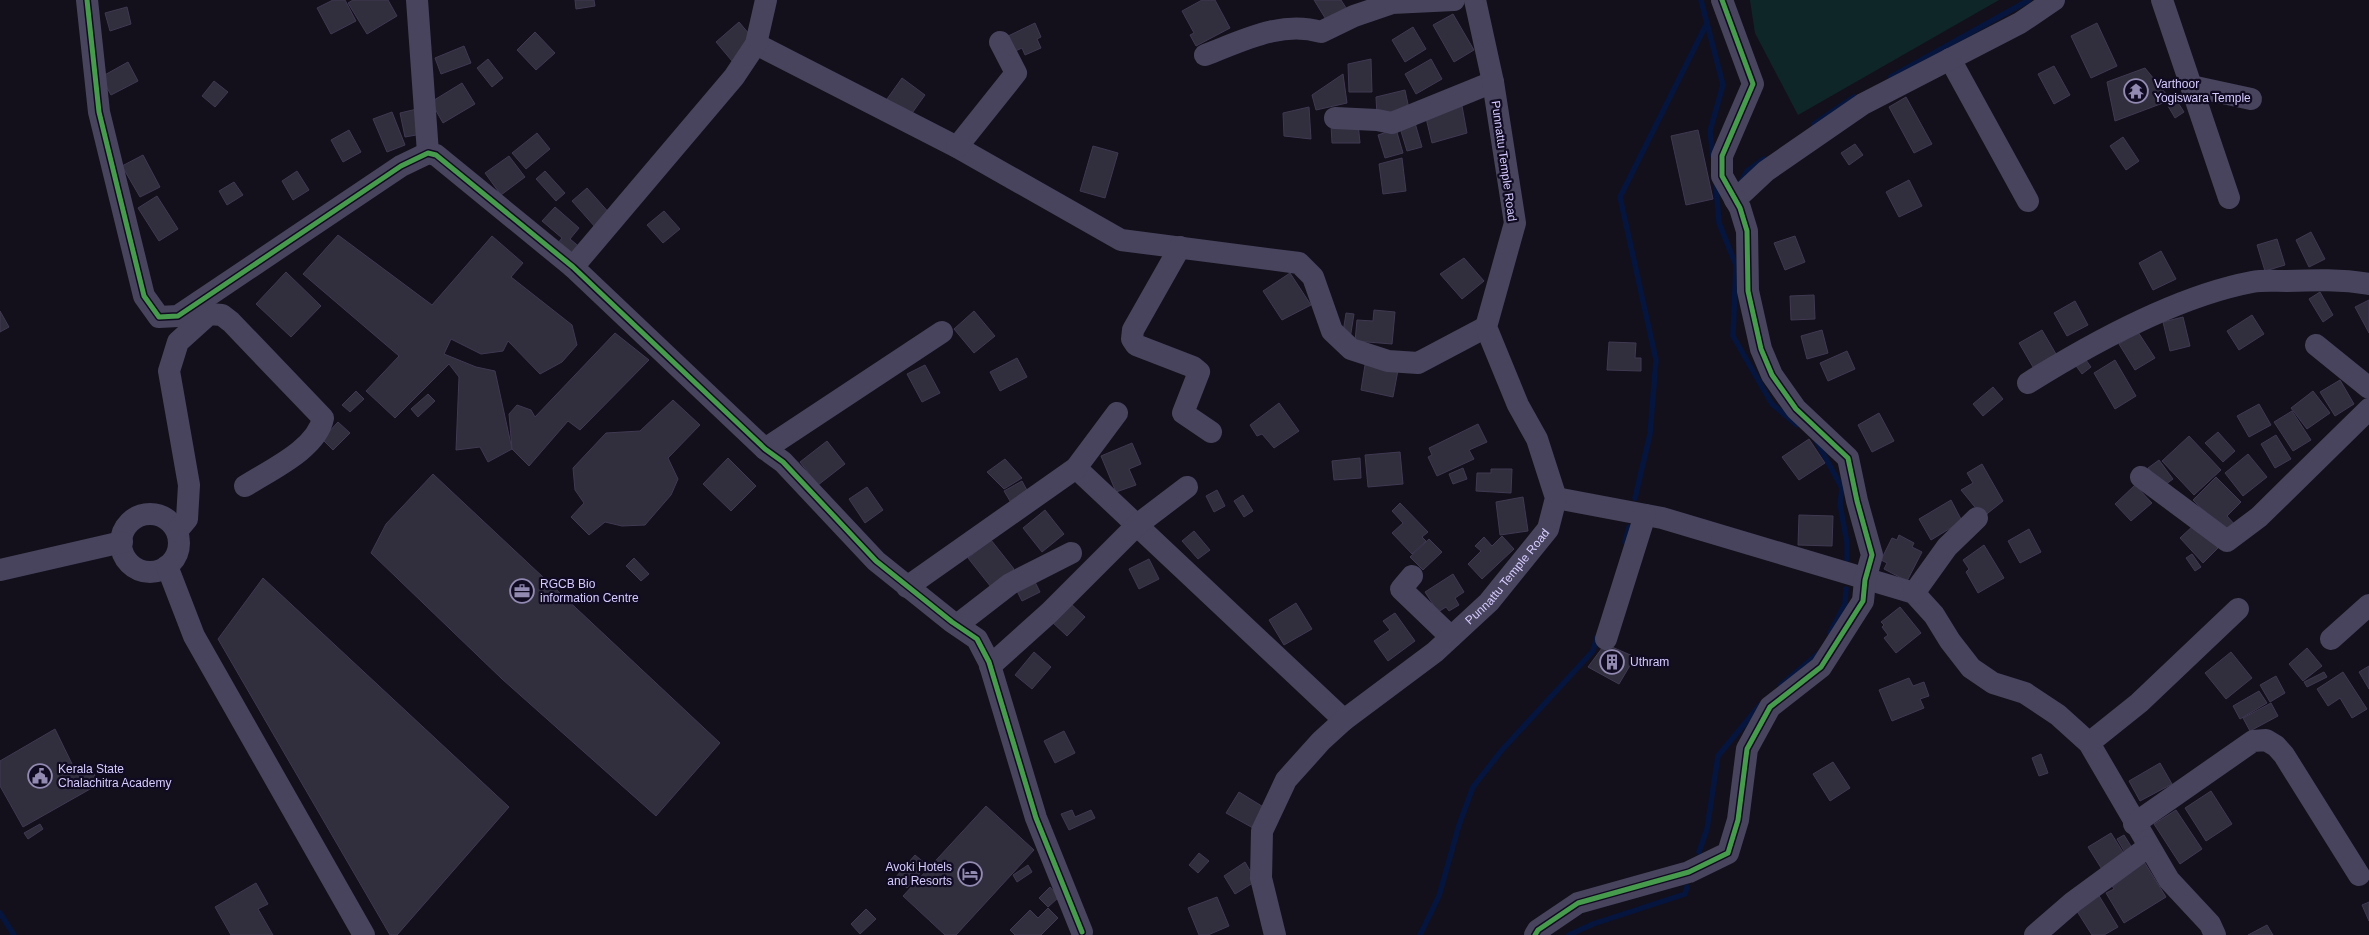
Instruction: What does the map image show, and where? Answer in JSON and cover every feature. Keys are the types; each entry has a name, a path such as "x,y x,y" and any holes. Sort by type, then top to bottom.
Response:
{"street":[{"path":"87,0 98,112 144,296 159,317 178,316 401,166 428,153 436,155 574,267 765,449 783,462 876,561 956,625 977,639 990,666 1036,818 1082,932"},
{"path":"416,0 428,153"},
{"path":"574,267 734,77 756,44 766,0"},
{"path":"1205,55 1261,34 1286,28 1307,28 1320,32 1354,16 1392,3 1454,0"},
{"name":"Punnattu Temple Road","path":"1475,0 1493,82 1515,223 1486,327"},
{"path":"1535,935 1538,930 1578,903 1689,872 1728,853 1738,820 1747,749 1770,707 1821,667 1863,601 1865,580 1872,555 1857,501 1848,458 1796,409 1772,375 1761,349 1748,291 1747,231 1735,200 1722,176 1722,156 1753,84 1722,0"},
{"path":"1735,200 1766,172 1864,104 2020,23 2054,0"},
{"path":"2162,0 2229,198"},
{"path":"957,147 1016,73 1000,42"},
{"path":"756,44 957,147 1121,240 1299,263 1313,277 1332,331 1351,349 1388,361 1418,363 1486,327 1518,405 1537,439 1556,498 1662,518 1865,580 1914,593 1934,615 1950,641 1971,668 1993,683 2024,693 2058,714 2089,743 2168,880 2210,924 2215,935"},
{"path":"1950,59 2028,201"},
{"path":"1335,118 1377,120 1392,123 1493,82"},
{"path":"2191,86 2251,99"},
{"path":"1180,247 1133,330 1132,339 1136,345 1193,367 1200,372 1183,413 1211,432"},
{"path":"2028,383 2112,336 2182,303 2229,288 2254,282 2272,281 2346,280 2369,284"},
{"path":"177,531 187,519 189,485 168,371 178,342 209,314 222,315 231,322 323,418 321,428 310,443 245,486"},
{"path":"765,449 942,332"},
{"path":"2316,345 2369,388"},
{"path":"2141,477 2227,541 2259,517 2369,409"},
{"path":"907,587 1076,468 1117,413"},
{"path":"1076,468 1344,720"},
{"path":"990,666 1049,613 1137,525 1187,487"},
{"name":"Punnattu Temple Road","path":"1275,935 1261,878 1262,831 1286,780 1321,741 1344,720 1452,637 1489,602 1548,529 1556,498"},
{"path":"145,514 164,517 177,531 178,550 167,566 159,570 141,570 127,560 122,542 128,524 145,514"},
{"path":"1606,638 1645,515"},
{"path":"1914,593 1947,547 1977,518"},
{"path":"0,570 122,542"},
{"path":"956,625 1010,584 1070,553"},
{"path":"167,566 194,636 364,935"},
{"path":"1412,576 1402,589 1452,637"},
{"path":"2330,639 2369,605"},
{"path":"2089,743 2139,703 2238,609"},
{"path":"2134,824 2253,741 2266,740 2276,746 2284,755 2359,875"},
{"path":"2034,935 2073,902 2148,848"}],"green space":[{"path":"1750,0 1999,0 1798,115 1755,33"}],"building":[{"path":"333,0 345,0 356,21 331,34 317,8"},
{"path":"353,0 388,0 397,16 367,34 348,3"},
{"path":"575,0 594,0 595,6 576,9"},
{"path":"1202,0 1215,0 1230,28 1196,46 1190,35 1194,33 1182,11"},
{"path":"1314,0 1341,0 1350,14 1330,26"},
{"path":"127,7 131,24 110,31 105,13"},
{"path":"1453,14 1474,50 1454,62 1433,25"},
{"path":"739,22 755,41 732,61 716,42"},
{"path":"1035,23 1041,37 1037,39 1041,48 1025,55 1022,48 1011,53 1004,38"},
{"path":"2097,23 2117,66 2091,78 2071,36"},
{"path":"1413,27 1426,49 1405,62 1392,40"},
{"path":"535,32 555,53 536,70 517,50"},
{"path":"464,46 471,63 441,74 435,58"},
{"path":"488,59 503,78 492,87 477,68"},
{"path":"1371,59 1372,92 1349,92 1348,64"},
{"path":"1431,59 1442,79 1416,94 1405,74"},
{"path":"128,62 138,81 111,95 101,77"},
{"path":"2054,66 2070,95 2054,104 2038,74"},
{"name":"Varthoor Yogiswara Temple","path":"2145,68 2171,100 2115,121 2107,82"},
{"path":"1343,74 1347,103 1316,110 1312,95"},
{"path":"902,78 925,95 910,116 887,99"},
{"path":"214,81 228,92 215,107 202,96"},
{"path":"462,83 475,104 443,123 431,102"},
{"path":"1405,90 1409,109 1377,116 1376,97"},
{"path":"1906,97 1932,144 1914,153 1889,107"},
{"path":"2177,101 2184,112 2175,118 2168,106"},
{"path":"1462,106 1467,133 1432,143 1426,118"},
{"path":"1309,107 1311,139 1284,136 1283,113"},
{"path":"417,109 422,134 405,137 400,113"},
{"path":"392,112 405,145 387,152 373,119"},
{"path":"1358,123 1360,143 1332,143 1331,125"},
{"path":"1415,123 1422,147 1407,151 1400,128"},
{"path":"1396,129 1403,153 1385,158 1378,135"},
{"path":"349,130 361,152 343,162 331,140"},
{"path":"1698,130 1713,199 1686,205 1671,136"},
{"path":"537,133 550,149 526,169 512,153"},
{"path":"2123,137 2139,161 2126,170 2110,146"},
{"path":"1855,144 1863,155 1849,165 1841,153"},
{"path":"1093,146 1118,153 1105,198 1080,191"},
{"path":"143,155 160,187 140,197 122,166"},
{"path":"509,156 525,177 501,195 485,173"},
{"path":"1402,158 1406,191 1383,194 1379,164"},
{"path":"297,171 309,190 293,200 282,181"},
{"path":"545,171 565,193 556,201 536,179"},
{"path":"1909,180 1922,206 1899,217 1886,192"},
{"path":"234,182 243,195 227,205 219,191"},
{"path":"587,188 611,215 596,228 572,201"},
{"path":"157,196 178,229 159,241 138,208"},
{"path":"555,207 579,228 570,239 582,249 573,258 557,244 562,238 542,221"},
{"path":"664,211 680,229 663,243 647,225"},
{"path":"2311,232 2325,259 2309,267 2296,240"},
{"path":"338,235 432,305 492,236 523,263 511,277 572,325 577,345 562,362 540,374 508,341 503,351 481,354 451,339 444,354 476,367 495,371 512,449 488,462 480,447 456,450 459,377 449,364 395,418 366,391 399,356 303,274"},
{"path":"1795,236 1805,262 1785,270 1774,243"},
{"path":"2277,239 2285,265 2265,271 2257,245"},
{"path":"2161,251 2176,279 2153,290 2139,263"},
{"path":"1464,258 1484,281 1462,299 1440,274"},
{"path":"286,272 321,306 291,337 256,304"},
{"path":"1290,273 1311,305 1282,320 1263,291"},
{"path":"2320,292 2333,315 2323,322 2309,299"},
{"path":"1814,295 1815,319 1791,320 1790,296"},
{"path":"2369,300 2369,333 2355,307"},
{"path":"2075,301 2088,325 2067,336 2054,313"},
{"path":"1374,310 1395,312 1392,344 1355,341 1357,320 1373,321"},
{"path":"0,311 9,327 0,332"},
{"path":"974,311 995,336 974,353 954,329"},
{"path":"1346,313 1354,314 1350,339 1342,339"},
{"path":"2252,315 2264,334 2239,350 2227,331"},
{"path":"2183,317 2190,346 2170,351 2163,322"},
{"path":"1822,330 1828,353 1807,359 1801,336"},
{"path":"2042,330 2056,354 2033,367 2019,343"},
{"path":"2138,332 2155,358 2135,370 2119,344"},
{"path":"615,333 649,360 580,430 568,421 529,466 512,449 509,414 517,405 531,410 535,417"},
{"path":"1609,342 1636,343 1635,358 1641,358 1641,371 1607,370"},
{"path":"1847,351 1855,369 1828,381 1820,363"},
{"path":"2083,356 2091,367 2082,374 2074,363"},
{"path":"1017,358 1027,377 1000,391 990,372"},
{"path":"2115,360 2136,396 2115,409 2094,373"},
{"path":"925,365 940,393 922,402 907,374"},
{"path":"1365,365 1398,370 1393,397 1361,390"},
{"path":"2340,380 2354,404 2335,416 2320,392"},
{"path":"1993,387 2003,399 1983,416 1973,404"},
{"path":"356,391 364,399 350,412 342,405"},
{"path":"2313,391 2330,413 2307,429 2291,408"},
{"path":"428,394 435,401 418,417 411,409"},
{"path":"673,400 700,425 668,458 678,479 671,495 645,525 622,526 605,522 589,535 571,517 584,503 575,490 573,468 606,433 640,431"},
{"path":"1279,403 1299,431 1274,448 1262,434 1257,436 1250,425"},
{"path":"2259,404 2271,425 2249,437 2237,416"},
{"path":"2292,411 2311,440 2293,451 2274,422"},
{"path":"1879,413 1894,441 1872,452 1858,425"},
{"path":"338,422 350,433 333,450 322,439"},
{"path":"1478,424 1487,442 1469,450 1474,459 1437,476 1428,457 1432,455 1429,448"},
{"path":"2218,432 2235,451 2223,462 2205,443"},
{"path":"2276,435 2291,459 2275,468 2261,444"},
{"path":"2189,436 2221,470 2194,495 2162,461"},
{"path":"1809,439 1825,463 1799,480 1782,457"},
{"path":"827,441 845,464 818,485 800,462"},
{"path":"1132,443 1141,464 1129,469 1136,485 1116,492 1101,456"},
{"path":"1400,452 1403,484 1368,487 1365,455"},
{"path":"2248,454 2267,477 2243,496 2225,473"},
{"path":"728,458 756,486 731,511 703,484"},
{"path":"1360,458 1361,478 1334,480 1332,461"},
{"path":"1005,459 1022,478 1004,489 987,472"},
{"path":"2159,460 2173,479 2162,487 2148,468"},
{"path":"1982,464 2003,501 1983,517 1961,490 1973,483 1967,473"},
{"path":"1463,468 1467,479 1453,484 1449,474"},
{"path":"1491,469 1512,469 1511,493 1476,491 1477,473 1491,473"},
{"path":"433,474 720,743 656,816 502,679 371,553 386,524"},
{"path":"2216,477 2241,502 2227,516 2236,526 2228,534 2193,500"},
{"path":"1022,481 1030,496 1013,506 1004,491"},
{"path":"2135,485 2152,503 2131,521 2115,504"},
{"path":"867,487 883,510 865,523 849,499"},
{"path":"1217,490 1225,506 1214,512 1206,496"},
{"path":"1243,495 1253,511 1244,517 1234,501"},
{"path":"1523,497 1528,531 1500,535 1496,502"},
{"path":"1951,500 1962,521 1931,540 1919,519"},
{"path":"1400,503 1428,532 1422,537 1426,541 1412,554 1392,533 1403,523 1392,511"},
{"path":"1045,510 1064,534 1042,552 1023,528"},
{"path":"1799,515 1833,516 1832,546 1798,545"},
{"path":"2195,524 2218,548 2203,563 2180,538"},
{"path":"2029,529 2041,552 2020,563 2008,541"},
{"path":"1194,531 1210,550 1198,559 1182,541"},
{"path":"1899,535 1914,543 1912,547 1922,552 1907,581 1884,569 1887,563 1881,560 1892,538 1897,540"},
{"path":"1502,536 1514,549 1482,579 1468,564 1481,551 1475,546 1484,537 1492,546"},
{"path":"1429,539 1442,552 1423,570 1410,557"},
{"path":"991,540 1014,569 991,587 968,558"},
{"path":"1984,545 2004,578 1978,593 1966,572 1969,569 1963,560"},
{"path":"2192,554 2201,567 2195,571 2186,558"},
{"path":"634,558 649,574 641,581 626,566"},
{"path":"1149,559 1159,579 1139,589 1129,569"},
{"path":"1453,574 1464,592 1455,598 1459,605 1449,611 1446,607 1438,612 1425,592"},
{"path":"1032,576 1040,592 1022,601 1014,585"},
{"path":"263,578 509,807 397,935 390,935 218,639"},
{"path":"1069,602 1085,617 1067,636 1051,621"},
{"path":"1296,603 1312,629 1284,645 1269,620"},
{"path":"1900,607 1921,633 1896,653 1884,638 1888,635 1881,622"},
{"path":"1395,613 1415,641 1388,661 1374,641 1390,630 1383,621"},
{"name":"Uthram","path":"1605,644 1635,657 1619,684 1588,667"},
{"path":"2307,648 2322,666 2303,681 2289,664"},
{"path":"1034,652 1051,667 1032,689 1015,675"},
{"path":"2231,652 2252,678 2226,699 2205,673"},
{"path":"2369,666 2369,689 2359,672"},
{"path":"2324,672 2327,677 2307,687 2304,682"},
{"path":"2343,672 2367,709 2352,718 2340,698 2328,706 2317,689"},
{"path":"2276,676 2285,693 2270,702 2260,685"},
{"path":"1909,678 1913,686 1924,682 1929,696 1920,699 1924,708 1892,721 1879,690"},
{"path":"2259,691 2267,703 2240,719 2233,706"},
{"path":"2271,703 2278,716 2250,731 2243,718"},
{"path":"55,729 76,772 90,766 99,784 23,827 0,786 0,761"},
{"path":"1064,731 1075,753 1055,763 1044,741"},
{"path":"2041,754 2048,773 2039,776 2032,758"},
{"path":"1833,762 1850,788 1830,801 1813,774"},
{"path":"2160,763 2172,784 2140,801 2129,781"},
{"path":"2211,791 2232,824 2206,841 2185,808"},
{"path":"1239,792 1265,808 1253,828 1226,813"},
{"path":"986,806 1034,850 956,935 945,935 903,896"},
{"path":"1072,810 1075,817 1091,810 1095,818 1069,830 1061,814"},
{"path":"2176,810 2202,849 2180,864 2154,824"},
{"path":"40,824 43,829 28,839 24,833"},
{"path":"2111,833 2126,857 2103,871 2088,847"},
{"path":"2124,835 2134,851 2127,856 2117,839"},
{"path":"1199,853 1209,861 1198,873 1189,865"},
{"path":"915,855 927,865 907,888 895,878"},
{"path":"2143,860 2166,897 2124,923 2106,893 2114,889 2109,881"},
{"path":"1245,862 1256,881 1235,894 1224,876"},
{"path":"1028,865 1032,872 1017,882 1013,875"},
{"path":"256,883 268,904 258,909 273,935 231,935 215,907"},
{"path":"1050,887 1059,897 1048,907 1039,898"},
{"path":"2098,894 2118,927 2104,935 2092,935 2075,908"},
{"path":"1217,897 1229,926 1208,935 1199,935 1188,908"},
{"path":"2369,902 2369,921 2362,905"},
{"path":"1048,908 1058,918 1041,935 1015,935 1010,930 1030,910 1038,918"},
{"path":"866,909 876,919 860,934 851,924"},
{"path":"2267,925 2273,935 2248,935"}],"waterway":[{"path":"1701,0 1723,85 1710,131 1713,156"},
{"path":"1891,77 2029,0"},
{"path":"1635,498 1650,434 1656,360 1620,197 1707,23"},
{"path":"1814,124 1854,97"},
{"path":"1741,182 1747,171 1764,159"},
{"path":"1716,185 1719,223 1736,265 1733,336 1772,404 1797,425"},
{"path":"1817,442 1842,488 1840,504 1847,543 1847,559"},
{"path":"1625,542 1629,527"},
{"path":"1830,633 1845,604 1846,589"},
{"path":"1420,935 1439,896 1459,825 1473,787 1502,750 1593,651 1597,637"},
{"path":"1781,685 1820,652"},
{"path":"1699,852 1707,829 1718,756 1760,705"},
{"path":"1569,935 1593,924 1685,894 1687,887"},
{"path":"0,913 14,935"}],"cycle path":[{"path":"87,0 99,112 144,296 159,317 178,316 401,166 428,153 436,155 573,267 765,449 783,462 876,561 952,622 977,639 989,662 1036,818 1082,932"},
{"path":"1535,935 1538,930 1578,903 1689,872 1728,853 1738,820 1747,749 1770,707 1821,667 1863,601 1865,580 1872,555 1857,501 1848,458 1796,409 1772,375 1761,349 1748,291 1747,231 1740,208 1722,176 1722,156 1753,84 1722,0"}],"place":[{"name":"Varthoor Yogiswara Temple","path":"2136,91"},
{"name":"RGCB Bio information Centre","path":"522,591"},
{"name":"Uthram","path":"1612,662"},
{"name":"Kerala State Chalachitra Academy","path":"40,776"},
{"name":"Avoki Hotels and Resorts","path":"970,874"}]}
